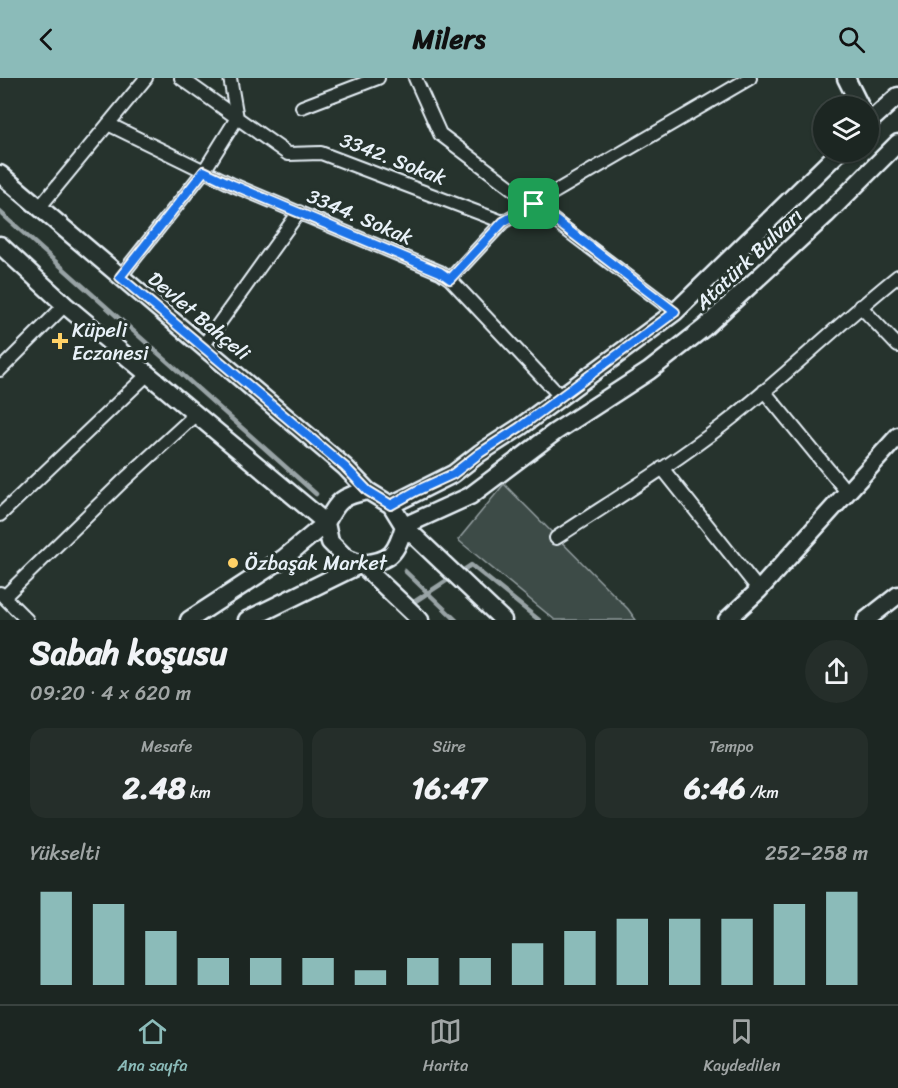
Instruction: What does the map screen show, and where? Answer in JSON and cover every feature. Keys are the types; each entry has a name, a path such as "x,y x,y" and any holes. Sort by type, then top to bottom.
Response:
{"main road":[{"path":"846,78 855,96"},
{"path":"879,113 898,96"},
{"name":"Atatürk Bulvarı","path":"404,526 470,496 555,432 650,371 704,328 826,216 898,143"},
{"name":"Atatürk Bulvarı","path":"391,505 453,474 675,312 829,162"},
{"name":"Devlet Bahçeli","path":"0,174 345,467 368,491"},
{"path":"0,244 65,305 326,523 330,542 346,558 361,564 420,620"},
{"path":"727,620 759,590 898,436"},
{"path":"189,620 284,558 326,523 335,505 350,495 368,491 391,505 404,526 503,620"},
{"path":"247,620 361,564 380,562 397,549 404,526"},
{"path":"866,620 898,595"}],"street":[{"path":"39,208 146,78"},
{"name":"3342. Sokak","path":"180,78 288,153 321,153 503,222"},
{"path":"120,277 204,171 237,118 230,78"},
{"path":"302,107 378,78"},
{"path":"415,78 440,134 675,312"},
{"path":"450,279 503,222 750,78"},
{"name":"3344. Sokak","path":"108,124 204,171 440,272 450,279 560,396"},
{"path":"202,346 299,212"},
{"path":"556,538 723,425 898,276"},
{"path":"0,370 65,305"},
{"path":"860,306 898,346"},
{"path":"0,514 147,375"},
{"path":"764,391 847,492"},
{"path":"27,620 2,595 195,415"},
{"path":"662,468 759,590"}],"shaded area":[{"path":"504,484 628,609 636,620 555,620 458,540"}],"waterway":[{"path":"0,212 316,494"},
{"path":"459,573 471,565 539,620"},
{"path":"405,571 456,620"},
{"path":"414,602 452,577"}],"place":[{"name":"Küpeli Eczanesi","path":"60,341"},
{"name":"Özbaşak Market","path":"233,563"}],"route":[{"path":"204,171 440,272 450,279 503,222 534,204 675,312 453,474 391,505 368,491 345,467 120,277 204,171"}]}
